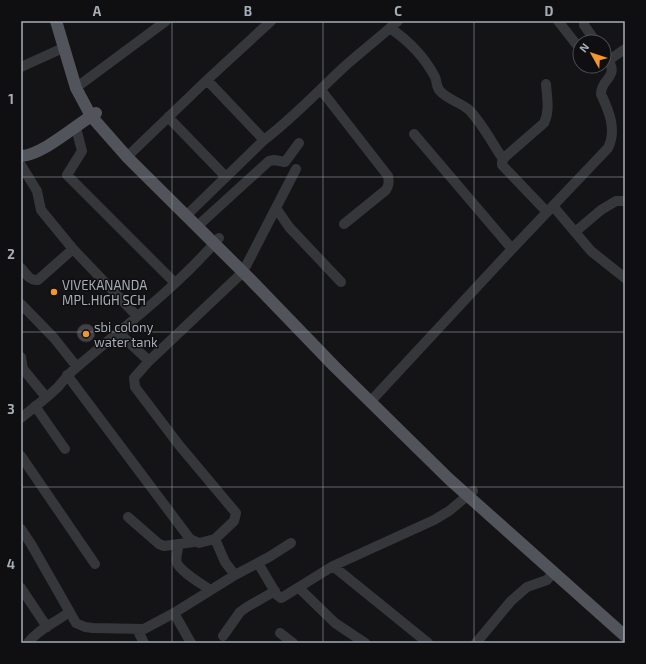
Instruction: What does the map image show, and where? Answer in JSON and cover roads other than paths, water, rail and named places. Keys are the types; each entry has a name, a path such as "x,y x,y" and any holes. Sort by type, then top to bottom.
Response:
{"main road":[{"path":"56,21 76,88 128,158 216,241 373,400 470,494 625,636"},
{"path":"62,21 81,84 94,114 131,153 202,222 216,241"},
{"path":"21,156 35,152 76,128 94,114"},
{"path":"470,494 625,626"}],"street":[{"path":"81,84 166,21"},
{"path":"131,153 206,80 271,21"},
{"path":"558,21 572,39"},
{"path":"584,21 584,25 590,34"},
{"path":"191,211 264,140 394,24 404,38 420,53 435,77 438,88 441,92 464,106 472,113 503,159"},
{"path":"21,66 63,48"},
{"path":"612,54 625,49"},
{"path":"373,400 512,248 608,148 611,142 612,123 601,94 603,87 612,74"},
{"path":"206,80 264,140"},
{"path":"546,84 548,116 544,123 503,159 502,165 575,232 592,251 625,278"},
{"path":"321,90 388,176 389,181 386,190 344,224"},
{"path":"168,117 226,177"},
{"path":"76,128 82,151 67,175 175,283"},
{"path":"414,134 512,248"},
{"path":"202,222 269,161 274,160 285,162 299,143"},
{"path":"21,166 37,191 41,210 73,250 137,316"},
{"path":"128,517 159,544 164,546 194,542 199,543 215,539 234,521 236,513 179,445 135,387 134,378 149,361 244,269 296,169"},
{"path":"575,232 601,210 616,201 625,201"},
{"path":"276,208 289,227 341,282"},
{"path":"21,418 59,386 67,375 119,333 175,283 216,241"},
{"path":"21,268 30,278 38,280 73,250"},
{"path":"21,304 54,338 77,367"},
{"path":"119,333 149,361"},
{"path":"21,357 23,369 46,397"},
{"path":"67,375 142,477 190,539 194,542"},
{"path":"35,406 64,449"},
{"path":"21,456 95,564"},
{"path":"258,563 274,591 281,598 300,588 334,566 434,520 470,494"},
{"path":"21,529 76,623 85,627 144,629 174,613 291,542"},
{"path":"215,539 225,562 235,575"},
{"path":"179,544 177,564 182,570 210,590"},
{"path":"334,566 428,643"},
{"path":"476,643 511,601 527,587 547,580 554,572"},
{"path":"21,588 47,627"},
{"path":"300,588 335,623 365,643"},
{"path":"223,636 235,619 247,607 274,591"},
{"path":"28,643 32,638 69,612"},
{"path":"174,613 191,643"},
{"path":"138,629 144,643"},
{"path":"280,633 293,643"}],"place":[{"name":"VIVEKANANDA MPL.HIGH SCH","path":"54,292"},
{"name":"sbi colony water tank","path":"86,334"}]}
